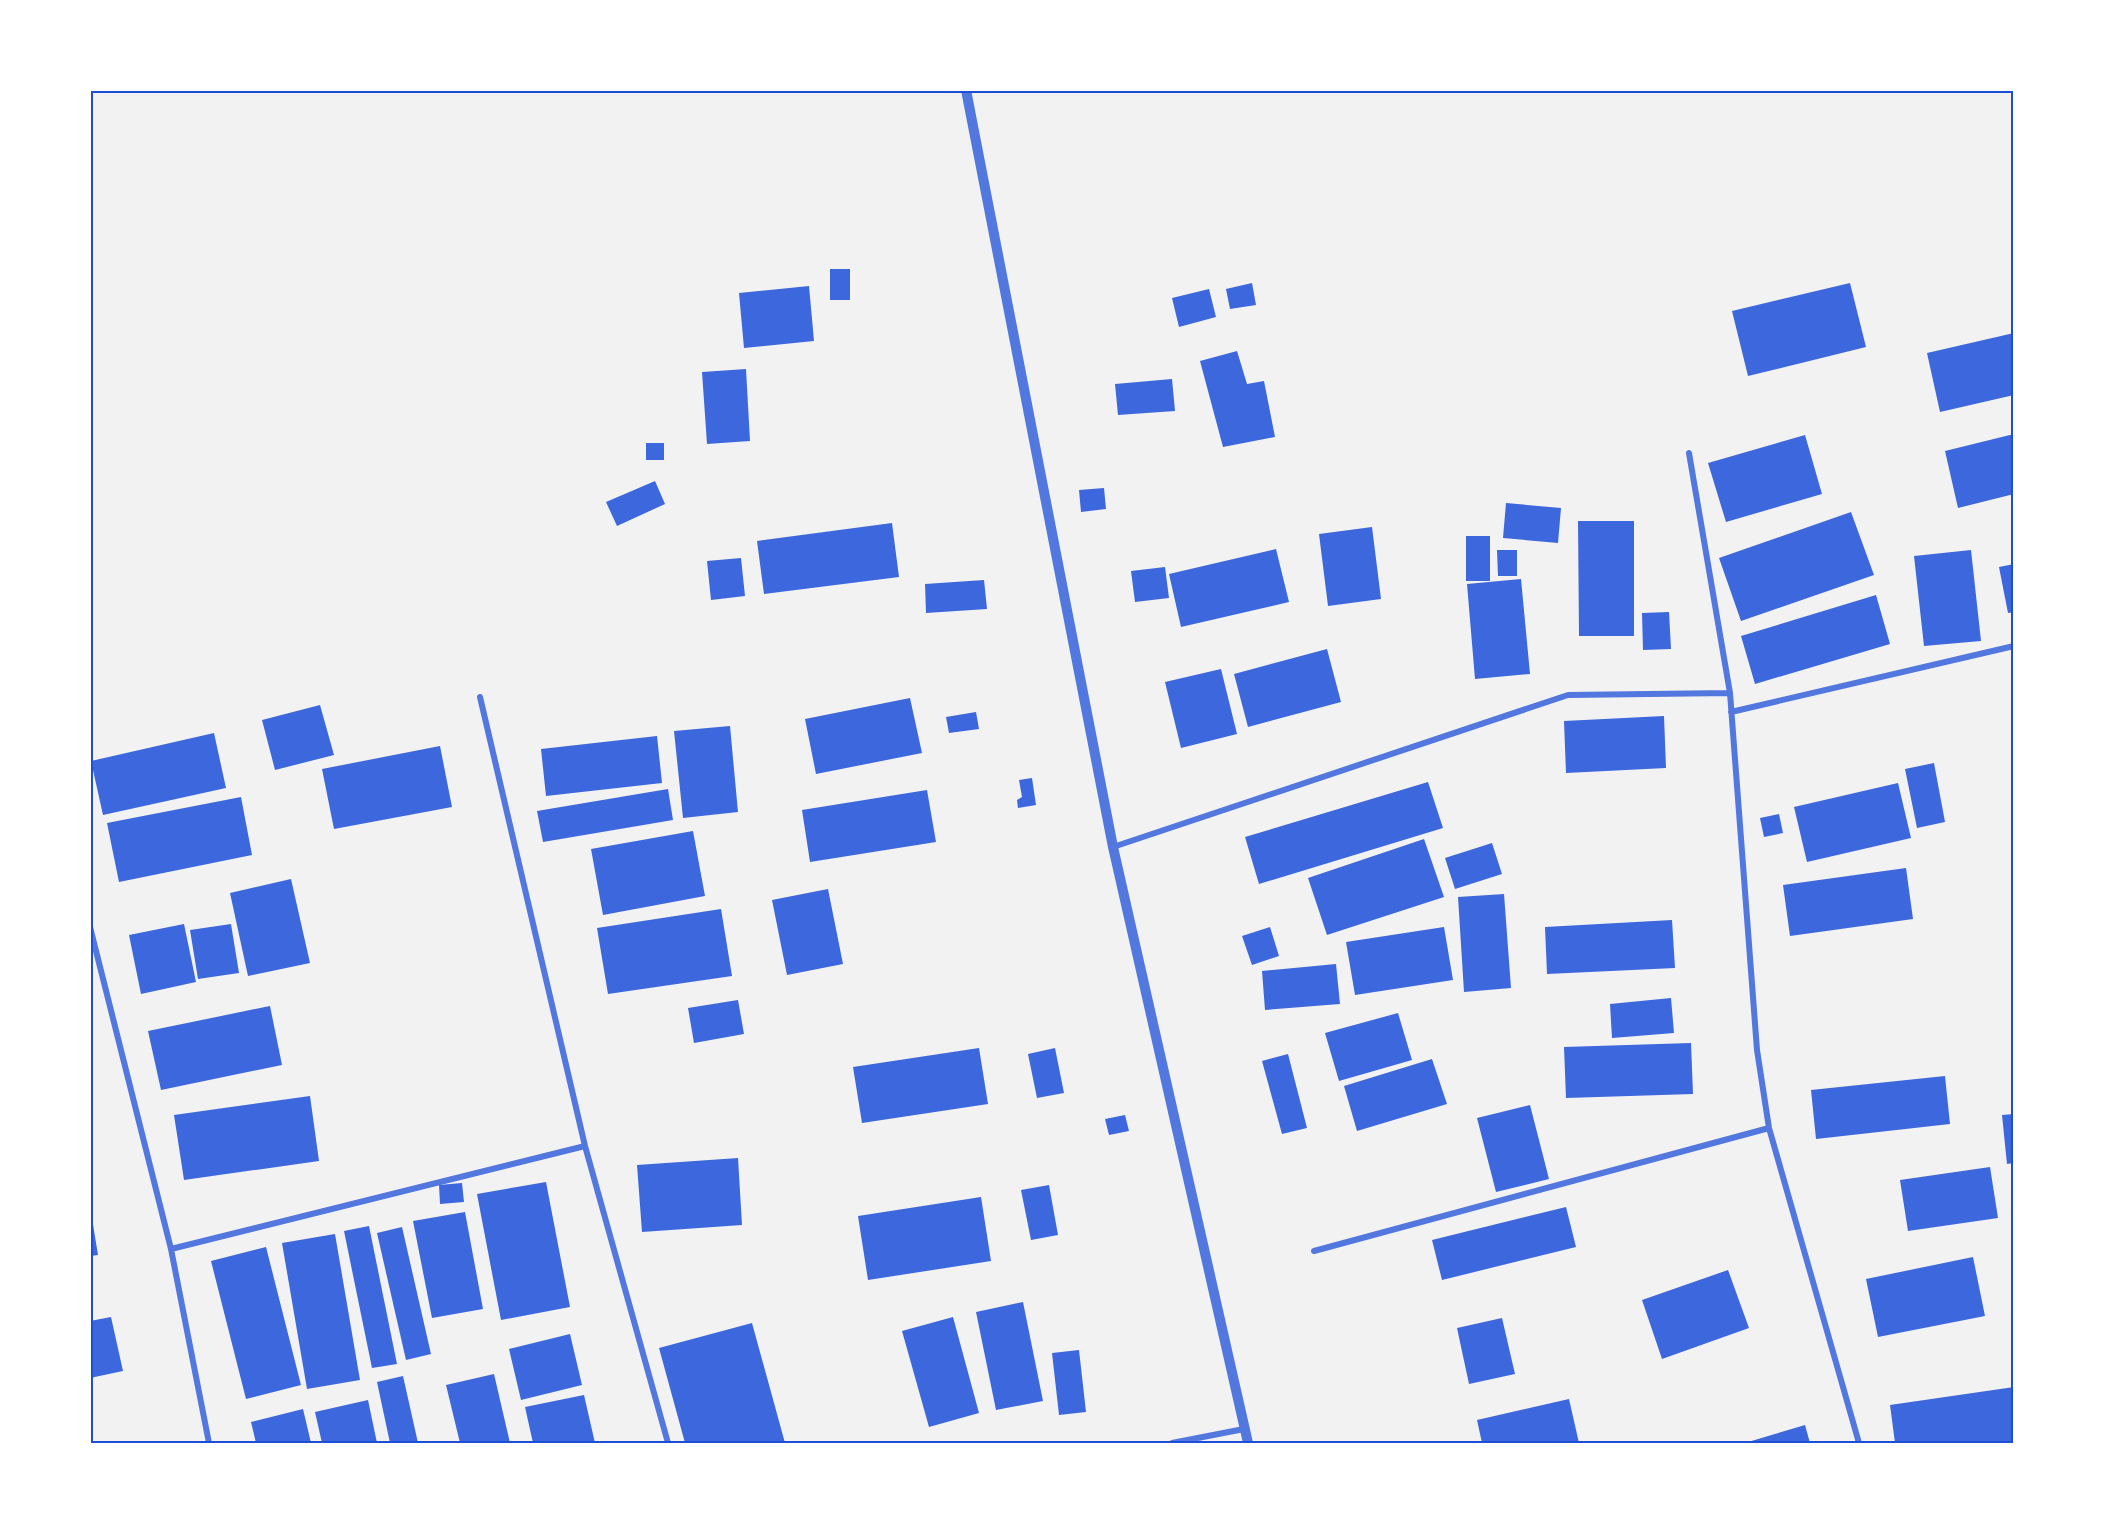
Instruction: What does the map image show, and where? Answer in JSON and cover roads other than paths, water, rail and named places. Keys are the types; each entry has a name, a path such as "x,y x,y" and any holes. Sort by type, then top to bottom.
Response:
{"street":[{"path":"966,90 1113,847 1248,1443"},
{"path":"1689,453 1730,693 1756,1050 1769,1128 1859,1443"},
{"path":"1731,712 2014,646"},
{"path":"1113,847 1568,695 1730,693"},
{"path":"480,697 585,1146 668,1443"},
{"path":"90,927 171,1249 209,1443"},
{"path":"1314,1251 1769,1128"},
{"path":"171,1249 585,1146"},
{"path":"1172,1443 1244,1429"}]}
